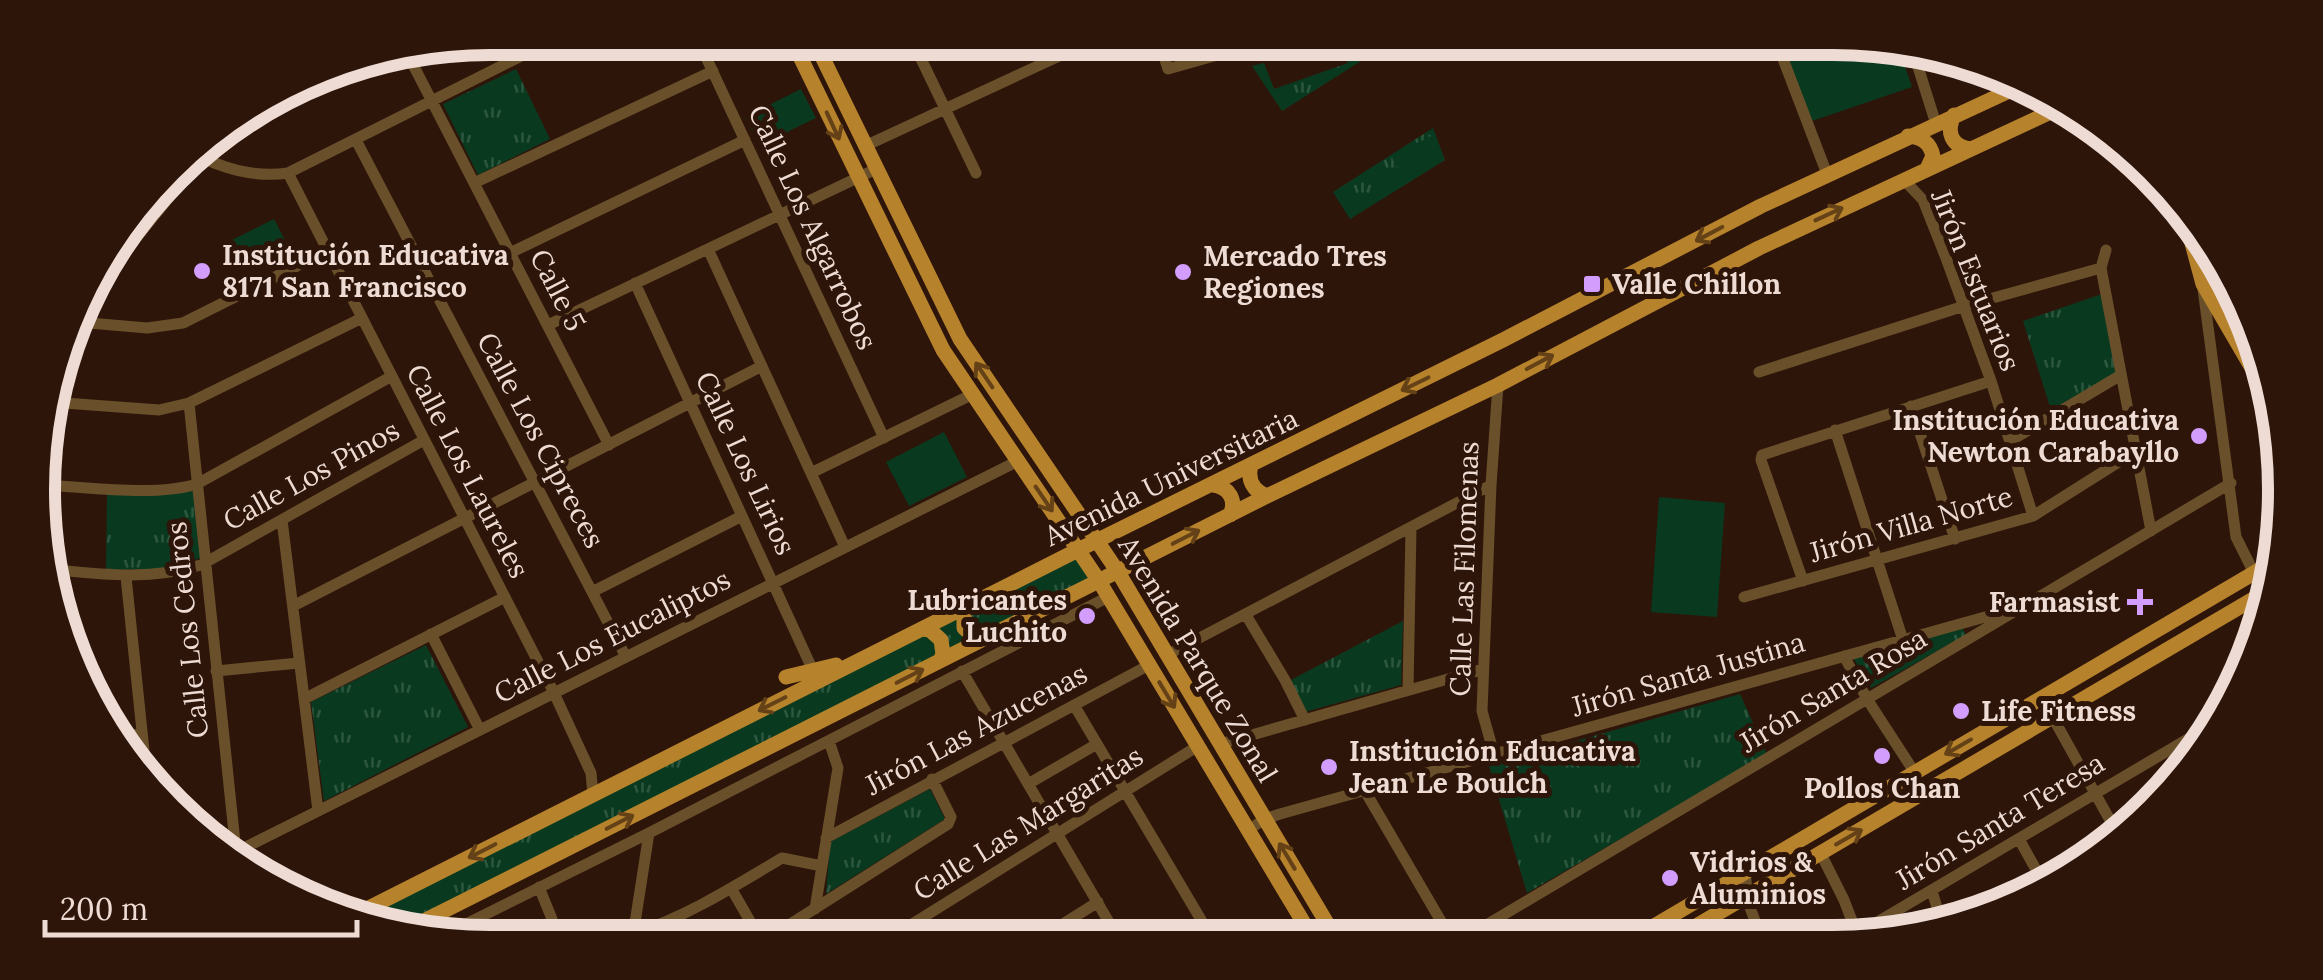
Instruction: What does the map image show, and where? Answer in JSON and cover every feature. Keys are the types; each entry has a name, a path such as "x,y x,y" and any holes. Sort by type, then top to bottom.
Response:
{"main road":[{"name":"Avenida Parque Zonal","path":"799,55 942,350 1099,581 1305,925"},
{"name":"Avenida Parque Zonal","path":"822,55 960,340 1118,572 1328,925"},
{"name":"Avenida Universitaria","path":"369,908 1502,340 1761,206 2007,92"},
{"path":"426,920 1268,496 1498,385 1759,248 2049,113"},
{"path":"1954,116 1950,136 1957,146 1970,150"},
{"path":"1908,136 1930,145 1933,156 1928,169"},
{"path":"2193,245 2203,284 2249,362"},
{"path":"1251,466 1252,485 1268,496"},
{"path":"1213,485 1231,494 1230,515"},
{"path":"1656,925 2261,569"},
{"path":"1698,925 2254,599"},
{"path":"968,606 964,628 984,639"},
{"path":"922,629 930,630 941,640 940,661"},
{"path":"786,677 865,658"}],"street":[{"path":"207,160 248,174 288,173 523,55"},
{"name":"Calle Los Algarrobos","path":"705,55 884,438"},
{"path":"919,55 976,173"},
{"path":"865,146 1061,55"},
{"path":"1163,55 1168,70 1219,55"},
{"path":"1782,55 1827,174"},
{"name":"Calle 5","path":"411,62 609,444"},
{"path":"1917,63 1936,124"},
{"path":"474,183 712,71"},
{"path":"2000,89 2003,94"},
{"name":"Calle Los Cipreces","path":"356,140 626,656"},
{"path":"510,253 745,140"},
{"path":"548,325 876,169"},
{"name":"Calle Los Laureles","path":"288,173 554,693 591,772 593,795"},
{"name":"Jirón Estuarios","path":"1904,180 1922,200 1964,306 2033,516"},
{"path":"708,249 845,547"},
{"path":"2106,250 2101,268 2151,531"},
{"path":"89,323 147,328 183,323 327,251"},
{"path":"1760,372 1964,306 2101,268"},
{"name":"Calle Los Lirios","path":"635,283 810,664"},
{"path":"2203,284 2236,536 2254,573"},
{"path":"64,403 158,410 188,403 362,318"},
{"path":"292,606 762,366"},
{"path":"2010,441 2122,374"},
{"path":"55,486 142,490 197,484 392,376"},
{"path":"1803,581 1762,455 1991,381"},
{"name":"Calle Las Filomenas","path":"1494,754 1482,712 1498,385"},
{"path":"811,473 973,394"},
{"name":"Calle Los Cedros","path":"188,403 231,839"},
{"path":"1911,406 1954,539"},
{"path":"1835,430 1904,640"},
{"name":"Calle Los Pinos","path":"62,571 126,577 165,574 205,562 424,440"},
{"name":"Jirón Villa Norte","path":"1744,597 2033,516 2136,452"},
{"name":"Calle Los Eucaliptos","path":"243,848 1018,460"},
{"name":"Jirón Santa Rosa","path":"1486,925 2230,484"},
{"path":"1167,655 1491,485"},
{"path":"592,592 742,516"},
{"path":"282,520 318,811"},
{"path":"1408,690 1411,528"},
{"path":"126,577 144,754"},
{"path":"304,699 504,597"},
{"path":"466,924 1108,597"},
{"name":"Jirón Santa Justina","path":"1248,830 1265,819 1365,790 2028,605"},
{"path":"1246,615 1305,720"},
{"path":"431,634 480,730"},
{"path":"1844,656 1915,773"},
{"path":"216,670 299,663"},
{"name":"Jirón Las Azucenas","path":"826,838 1149,665"},
{"path":"1220,744 1483,669"},
{"path":"962,672 1111,925"},
{"path":"2042,698 2112,823"},
{"path":"1074,705 1204,925"},
{"path":"130,735 142,732"},
{"name":"Jirón Santa Teresa","path":"1882,922 2191,737"},
{"path":"815,909 838,768 829,741"},
{"path":"1028,784 1098,744"},
{"name":"Calle Las Margaritas","path":"912,925 1198,746"},
{"path":"789,925 948,824 951,817 932,780"},
{"path":"1365,790 1443,925"},
{"path":"634,925 649,833"},
{"path":"2019,839 2038,873"},
{"path":"1820,854 1853,924"},
{"path":"658,925 782,858 822,866"},
{"path":"1745,873 1749,905 1757,925"},
{"path":"540,887 552,925"},
{"path":"730,888 752,925"},
{"path":"1932,890 1938,912"},
{"path":"1061,925 1098,902"}],"green space":[{"path":"1345,55 1370,55 1282,111 1252,66 1264,63 1274,89 1348,63"},
{"path":"1786,55 1903,61 1912,87 1809,122"},
{"path":"516,69 550,139 478,175 443,104"},
{"path":"801,89 816,118 760,145 745,117"},
{"path":"1433,128 1445,160 1350,219 1333,192"},
{"path":"1430,136 1443,158 1405,180 1392,158"},
{"path":"274,219 287,244 245,266 232,240"},
{"path":"2102,294 2116,373 2051,410 2023,321"},
{"path":"2096,304 2108,354 2079,361 2067,311"},
{"path":"944,432 967,477 909,506 886,462"},
{"path":"194,490 201,558 163,569 106,570 107,493"},
{"path":"115,497 171,502 168,535 112,530"},
{"path":"1659,497 1725,503 1717,617 1651,612"},
{"path":"1076,556 1090,579 417,919 376,910"},
{"path":"1403,621 1401,685 1305,712 1289,681"},
{"path":"1962,627 1966,635 1871,688 1854,659"},
{"path":"426,645 468,727 324,801 311,702"},
{"path":"1740,694 1767,754 1527,893 1489,766"},
{"path":"930,789 945,819 826,894 830,842"}],"place":[{"name":"Institución Educativa 8171 San Francisco","path":"202,271"},
{"name":"Mercado Tres Regiones","path":"1183,272"},
{"name":"Valle Chillon","path":"1592,284"},
{"name":"Institución Educativa Newton Carabayllo","path":"2199,436"},
{"name":"Farmasist","path":"2140,602"},
{"name":"Lubricantes Luchito","path":"1087,616"},
{"name":"Life Fitness","path":"1961,711"},
{"name":"Pollos Chan","path":"1882,756"},
{"name":"Institución Educativa Jean Le Boulch","path":"1329,767"},
{"name":"Vidrios & Aluminios","path":"1670,878"}]}
